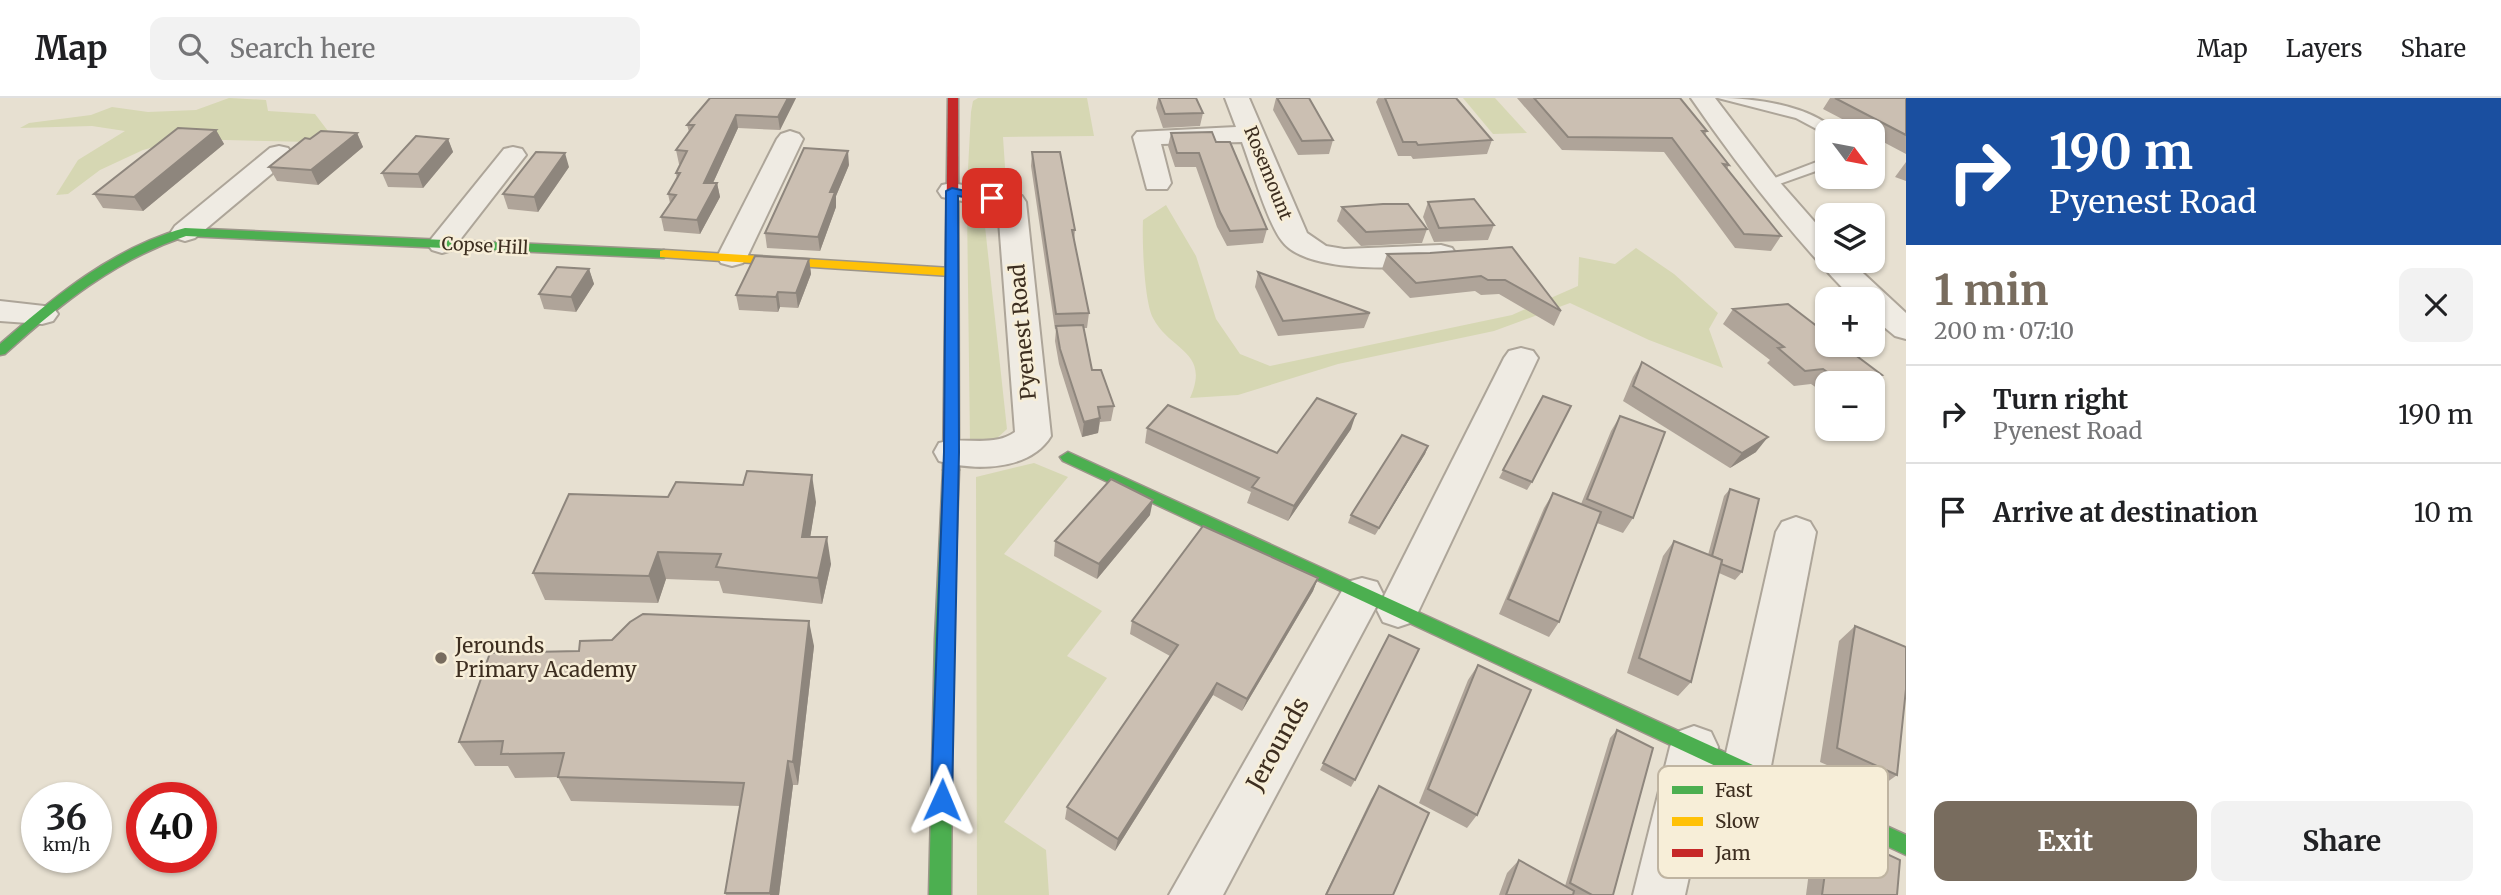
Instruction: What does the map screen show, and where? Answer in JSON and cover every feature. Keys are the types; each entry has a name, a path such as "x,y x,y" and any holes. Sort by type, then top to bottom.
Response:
{"street":[{"path":"940,895 944,639 952,452 953,98"},
{"name":"Rosemount","path":"1237,98 1294,238 1317,253 1360,258 1470,252"},
{"path":"1703,98 1766,184 1815,240"},
{"path":"1157,183 1146,137 1252,134"},
{"path":"732,257 790,139"},
{"path":"185,232 279,154"},
{"path":"442,244 513,155"},
{"name":"Pyenest Road","path":"952,191 1012,202 1033,436 1024,447 1007,452 952,452"},
{"name":"Copse Hill","path":"0,351 42,314 113,259 153,240 185,232 732,257 951,272"},
{"path":"1845,273 1858,287"},
{"path":"0,311 42,314"},
{"path":"1885,312 1906,329"},
{"name":"Jerounds","path":"1195,895 1380,602 1521,358"},
{"path":"1068,457 1735,766"},
{"path":"1747,766 1796,532"},
{"path":"1690,766 1694,747"},
{"path":"1888,837 1906,845"}],"lane":[{"path":"1724,98 1800,115 1815,123"},
{"path":"1766,184 1815,166"}],"green space":[{"path":"229,98 266,100 268,111 315,114 331,135 312,142 184,139 143,150 100,170 68,194 56,195 78,160 125,131 92,126 20,128 29,123 91,115 112,107 148,112 196,110"},
{"path":"978,98 1087,98 1094,136 1003,137 1006,182 994,193 967,188 971,112 973,101"},
{"path":"1463,98 1495,98 1527,133 1493,134"},
{"path":"972,205 983,208 1007,429 995,440 970,442 967,208"},
{"path":"1166,205 1196,256 1216,319 1240,354 1270,366 1512,315 1578,286 1579,257 1615,264 1636,248 1674,274 1718,313 1709,329 1723,368 1649,340 1570,303 1494,331 1338,364 1238,395 1190,398 1195,382 1192,361 1160,329 1153,318 1146,285 1143,220"},
{"path":"1034,463 1068,477 1004,554 1102,611 1067,656 1107,678 1004,822 1046,850 1049,895 977,895 976,477"}],"building":[{"path":"710,98 788,98 778,117 736,115 704,183 717,183 697,220 661,217 676,195 668,194 680,173 676,173 687,151 676,150 694,125 687,125"},
{"path":"1159,98 1196,98 1203,113 1165,114"},
{"path":"1277,98 1309,98 1333,140 1302,141"},
{"path":"1385,98 1456,98 1492,140 1418,145 1416,142 1403,142"},
{"path":"1534,98 1680,98 1707,131 1702,131 1729,165 1723,164 1781,236 1744,234 1672,138 1568,137"},
{"path":"1835,98 1906,98 1906,135 1885,124 1885,119 1875,119"},
{"path":"178,128 216,130 134,197 94,194"},
{"path":"321,131 357,133 311,170 269,167 305,138 310,139"},
{"path":"1212,132 1216,142 1230,142 1267,229 1230,231 1220,212 1199,153 1177,153 1171,133"},
{"path":"416,136 448,139 418,174 382,173"},
{"path":"804,148 848,151 830,192 835,192 818,237 765,233"},
{"path":"536,152 565,153 534,197 503,194"},
{"path":"1032,152 1060,152 1089,313 1056,314"},
{"path":"1474,199 1494,225 1439,228 1428,202"},
{"path":"1408,204 1427,229 1366,232 1342,207"},
{"path":"1512,247 1561,311 1505,280 1488,280 1481,276 1416,283 1387,254 1430,253"},
{"path":"755,256 809,259 796,293 778,292 776,297 736,295"},
{"path":"557,267 589,269 571,297 539,294"},
{"path":"1258,272 1370,313 1283,321"},
{"path":"1788,304 1815,325 1815,357 1858,357 1877,371 1805,371 1778,348 1784,347 1733,309"},
{"path":"1083,325 1092,370 1101,370 1114,406 1098,407 1100,418 1084,422 1060,349 1056,326"},
{"path":"1642,362 1768,437 1742,453 1633,386"},
{"path":"1543,396 1571,406 1532,482 1503,470"},
{"path":"1317,398 1356,414 1294,506 1252,487 1259,478 1147,428 1168,405 1277,453"},
{"path":"1620,416 1665,432 1633,518 1587,499"},
{"path":"1402,435 1428,446 1379,528 1351,515"},
{"path":"747,471 812,475 802,537 827,537 818,578 716,567 721,554 658,552 649,576 533,573 569,494 668,497 676,482 743,485"},
{"path":"1111,479 1153,500 1099,564 1055,541"},
{"path":"1730,489 1759,499 1742,572 1721,564 1722,560 1712,556"},
{"path":"1553,493 1601,512 1559,622 1508,599"},
{"path":"1203,526 1318,578 1247,699 1217,683 1118,839 1067,807 1178,645 1132,621"},
{"path":"1674,541 1722,560 1691,682 1639,658"},
{"path":"643,614 809,621 793,762 788,761 770,893 725,893 744,783 558,777 564,753 501,754 503,741 459,742 490,653 579,651 580,641 612,640 630,622"},
{"path":"1855,626 1906,647 1906,689 1897,775 1888,771 1888,766 1877,766 1837,748"},
{"path":"1389,635 1419,649 1355,780 1323,763"},
{"path":"1478,665 1531,690 1477,815 1428,789"},
{"path":"1617,730 1653,748 1613,895 1592,895 1570,883"},
{"path":"1379,786 1429,813 1393,895 1326,895"},
{"path":"1888,854 1900,860 1897,895 1822,895 1824,878 1888,878"},
{"path":"1519,860 1574,891 1573,895 1506,895"}],"traffic: fast":[{"path":"0,351 64,297 109,266 158,241 185,232 664,254"},
{"path":"1068,457 1735,766"},
{"path":"940,895 944,639 951,470"},
{"path":"1888,837 1906,845"}],"traffic: slow":[{"path":"664,254 951,272"}],"traffic: jam":[{"path":"951,470 953,98"}],"place":[{"name":"Jerounds Primary Academy","path":"441,658"}],"route":[{"path":"942,800 944,639 952,452 952,191 992,198"}]}
